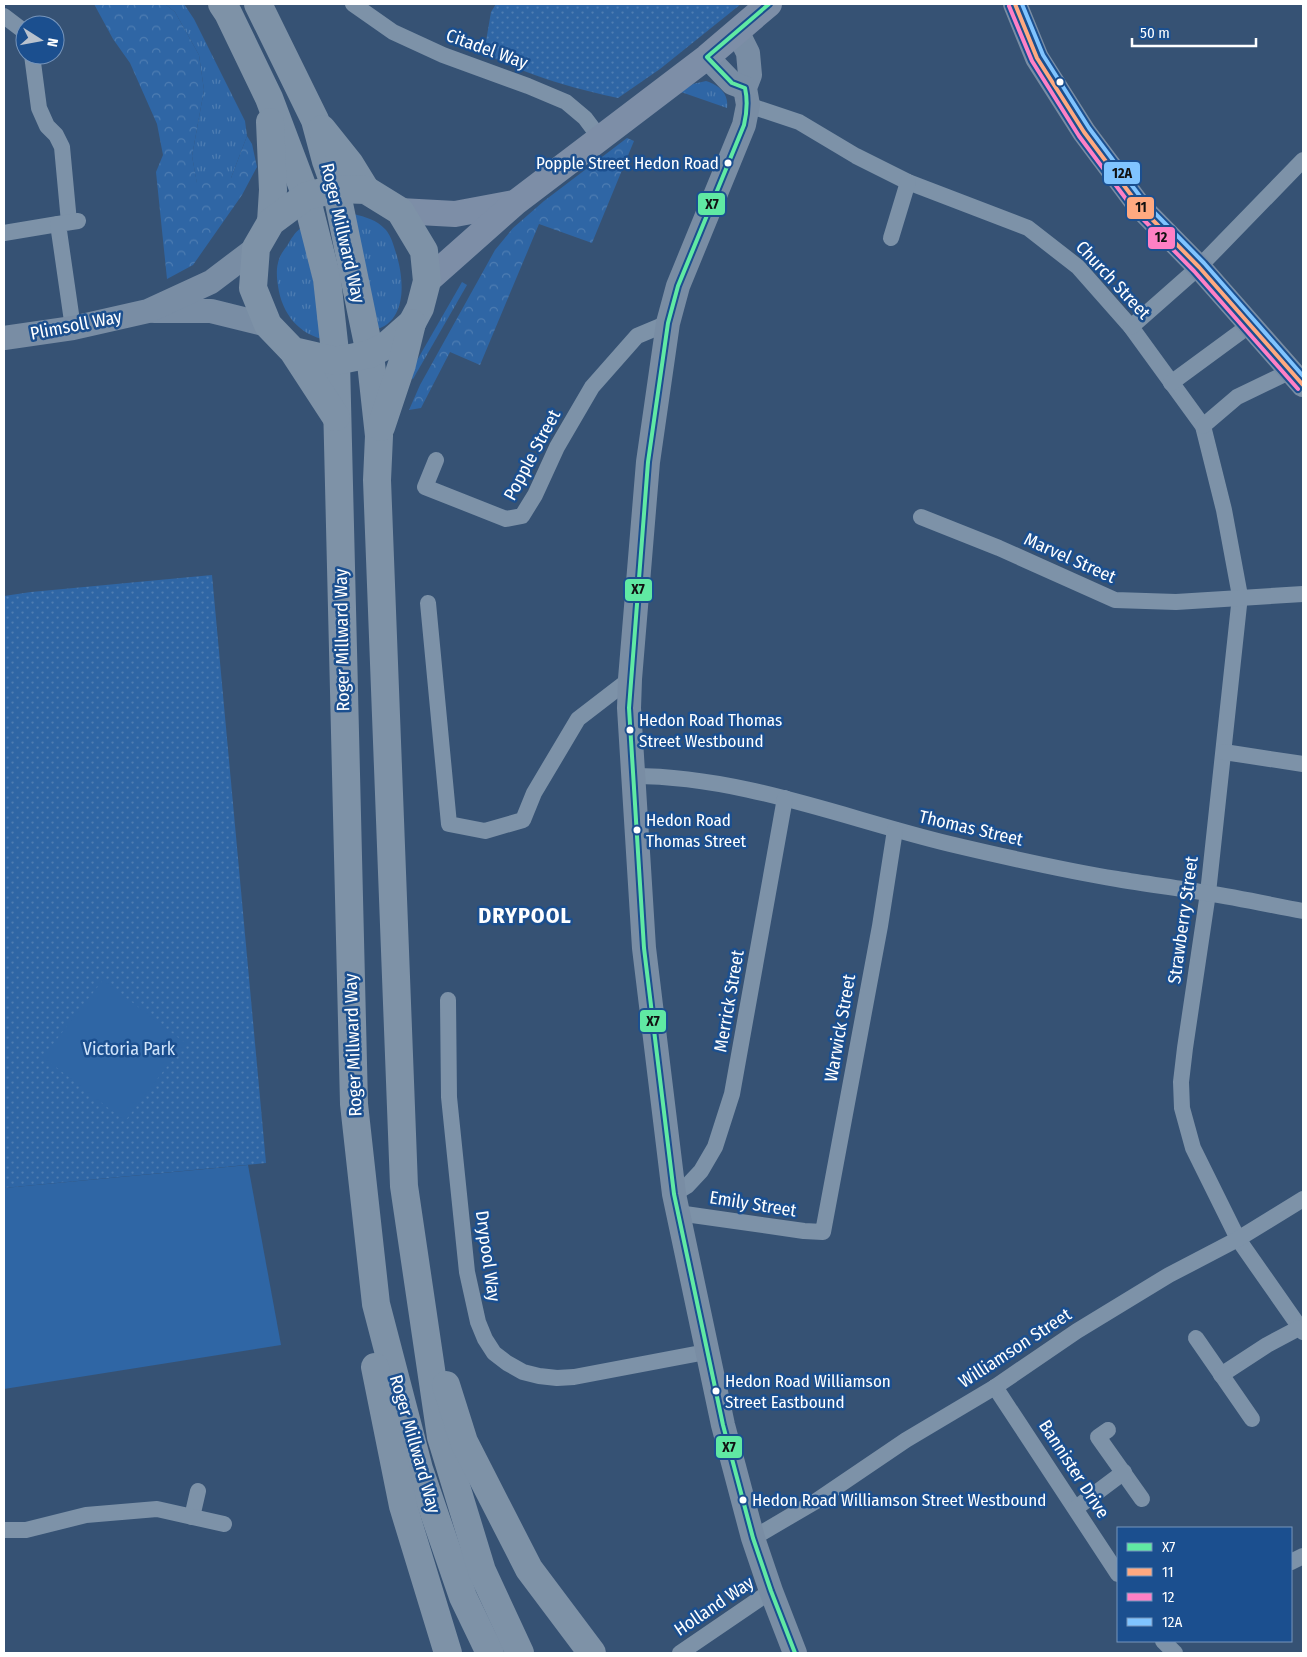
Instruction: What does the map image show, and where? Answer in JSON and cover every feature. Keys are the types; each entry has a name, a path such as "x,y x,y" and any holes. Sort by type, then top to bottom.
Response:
{"highway":[{"name":"Roger Millward Way","path":"222,4 269,98 306,196 327,279 336,361 354,1104 376,1304 420,1469 462,1597 490,1653"},
{"name":"Roger Millward Way","path":"258,4 315,120 336,189 370,354 378,436 377,480 404,1186 440,1437 482,1572 520,1653"},
{"name":"Roger Millward Way","path":"269,98 273,190 271,222"},
{"name":"Roger Millward Way","path":"315,120 350,164 366,190"},
{"path":"336,417 293,351 268,325 253,288 256,248 271,222 306,196 336,189 366,190 400,211 424,251 427,281"},
{"name":"Roger Millward Way","path":"378,436 427,281"},
{"path":"293,351 336,361 370,354 387,345 412,324"},
{"path":"354,1104 366,1324 403,1506 448,1653"},
{"path":"421,1307 464,1442 529,1569 592,1653"}],"main road":[{"path":"427,281 515,203 707,57 769,4"},
{"path":"400,211 455,214 515,203"}],"street":[{"name":"Citadel Way","path":"353,4 401,36 443,55 566,102 585,118 600,138"},
{"path":"1015,4 1037,58 1084,132 1140,207 1199,267 1297,378 1237,397 1204,426"},
{"path":"4,16 15,24"},
{"path":"737,31 748,53 750,74 744,125 678,286 668,323 648,462 629,708 644,948 676,1203 706,1352 723,1425 753,1538 795,1653"},
{"path":"707,57 746,96"},
{"path":"34,65 40,108 47,126 56,135 62,147 69,222 73,328"},
{"name":"Church Street","path":"746,96 799,122 856,156 908,182 1028,228 1078,268 1131,327 1204,426 1224,510 1240,596"},
{"path":"1131,327 1199,267 1303,160"},
{"path":"891,238 908,182"},
{"path":"4,233 69,222"},
{"name":"Plimsoll Way","path":"4,338 73,328 148,310 212,282 256,248"},
{"name":"Plimsoll Way","path":"148,310 211,311 268,325"},
{"name":"Popple Street","path":"436,460 426,487 506,519 522,516 535,495 557,446 592,387 637,336 668,323"},
{"path":"1171,383 1250,325"},
{"name":"Marvel Street","path":"921,517 999,548 1115,600 1176,602 1240,596 1303,594"},
{"name":"Strawberry Street","path":"1240,596 1208,893 1185,1041 1181,1082 1182,1108 1193,1148 1238,1238 1301,1330"},
{"path":"428,603 449,824 485,831 523,820 534,793 578,719 630,679"},
{"path":"1224,752 1303,764"},
{"name":"Thomas Street","path":"633,776 665,776 785,798 895,830 1019,860 1116,879 1208,893 1303,911"},
{"name":"Merrick Street","path":"676,1203 715,1147 732,1094 785,798"},
{"name":"Warwick Street","path":"823,1232 880,926 895,830"},
{"name":"Drypool Way","path":"448,1000 449,1097 466,1272 478,1322 485,1339 494,1353 523,1372 557,1378 574,1377 706,1352"},
{"name":"Williamson Street","path":"753,1538 816,1501 906,1440 995,1387 1077,1332 1169,1275 1238,1238 1303,1199"},
{"name":"Emily Street","path":"676,1203 804,1232 823,1232"},
{"path":"1221,1375 1266,1346 1301,1330"},
{"path":"1196,1338 1252,1419"},
{"name":"Bannister Drive","path":"995,1387 1117,1572"},
{"path":"1108,1430 1098,1437 1142,1499"},
{"path":"1076,1508 1124,1472"},
{"path":"192,1517 198,1491"},
{"path":"4,1530 32,1529 86,1516 157,1510 224,1524"},
{"name":"Holland Way","path":"680,1653 771,1591"},
{"path":"1164,1642 1175,1653"}],"green space":[{"path":"94,4 165,4 175,12 199,55 204,90 192,156 197,183 217,168 231,178 247,136 252,144 257,167 242,195 193,265 167,279 156,172 163,155 157,124 130,63 113,39"},
{"path":"165,4 184,4 194,19 245,121 247,136 231,178 197,184 192,156 204,90 199,55 175,12"},
{"path":"496,4 741,4 660,69 618,98 550,80 516,68 484,53 491,12"},
{"path":"706,81 715,85 725,94 727,108 681,92 693,84"},
{"path":"627,138 634,141 592,243 539,224 480,365 450,352 421,408 409,410 420,385 495,250 513,228 544,201"},
{"path":"354,214 375,221 387,231 393,244 400,272 402,284 399,308 386,325 375,330"},
{"path":"301,228 327,340 300,328 283,306 280,296 277,269 281,254"},
{"path":"462,282 467,285 413,379 408,376"},
{"name":"Victoria Park","path":"212,575 266,1163 4,1188 4,596"},
{"path":"103,980 185,1043 125,1121 43,1057"},
{"path":"248,1165 281,1345 4,1389 4,1188"}],"transit line":[{"name":"X7","path":"769,4 707,57 732,83 745,88 747,97 746,111 744,125 678,286 668,323 648,462 629,708 644,948 674,1194 723,1425 753,1538 795,1653"},
{"name":"11","path":"1015,4 1037,58 1084,132 1140,207 1199,267 1303,385"},
{"name":"12A","path":"1022,4 1043,55 1089,128 1145,203 1204,263 1303,376"},
{"name":"12","path":"1009,6 1032,61 1079,136 1135,211 1194,271 1298,389"}],"place":[{"name":"Popple Street Hedon Road","path":"728,163"},
{"name":"Hedon Road Thomas Street Westbound","path":"630,730"},
{"name":"Hedon Road Thomas Street","path":"637,830"},
{"name":"Hedon Road Williamson Street Eastbound","path":"716,1391"},
{"name":"Hedon Road Williamson Street Westbound","path":"743,1500"}],"district":[{"name":"DRYPOOL","path":"525,915"}]}
